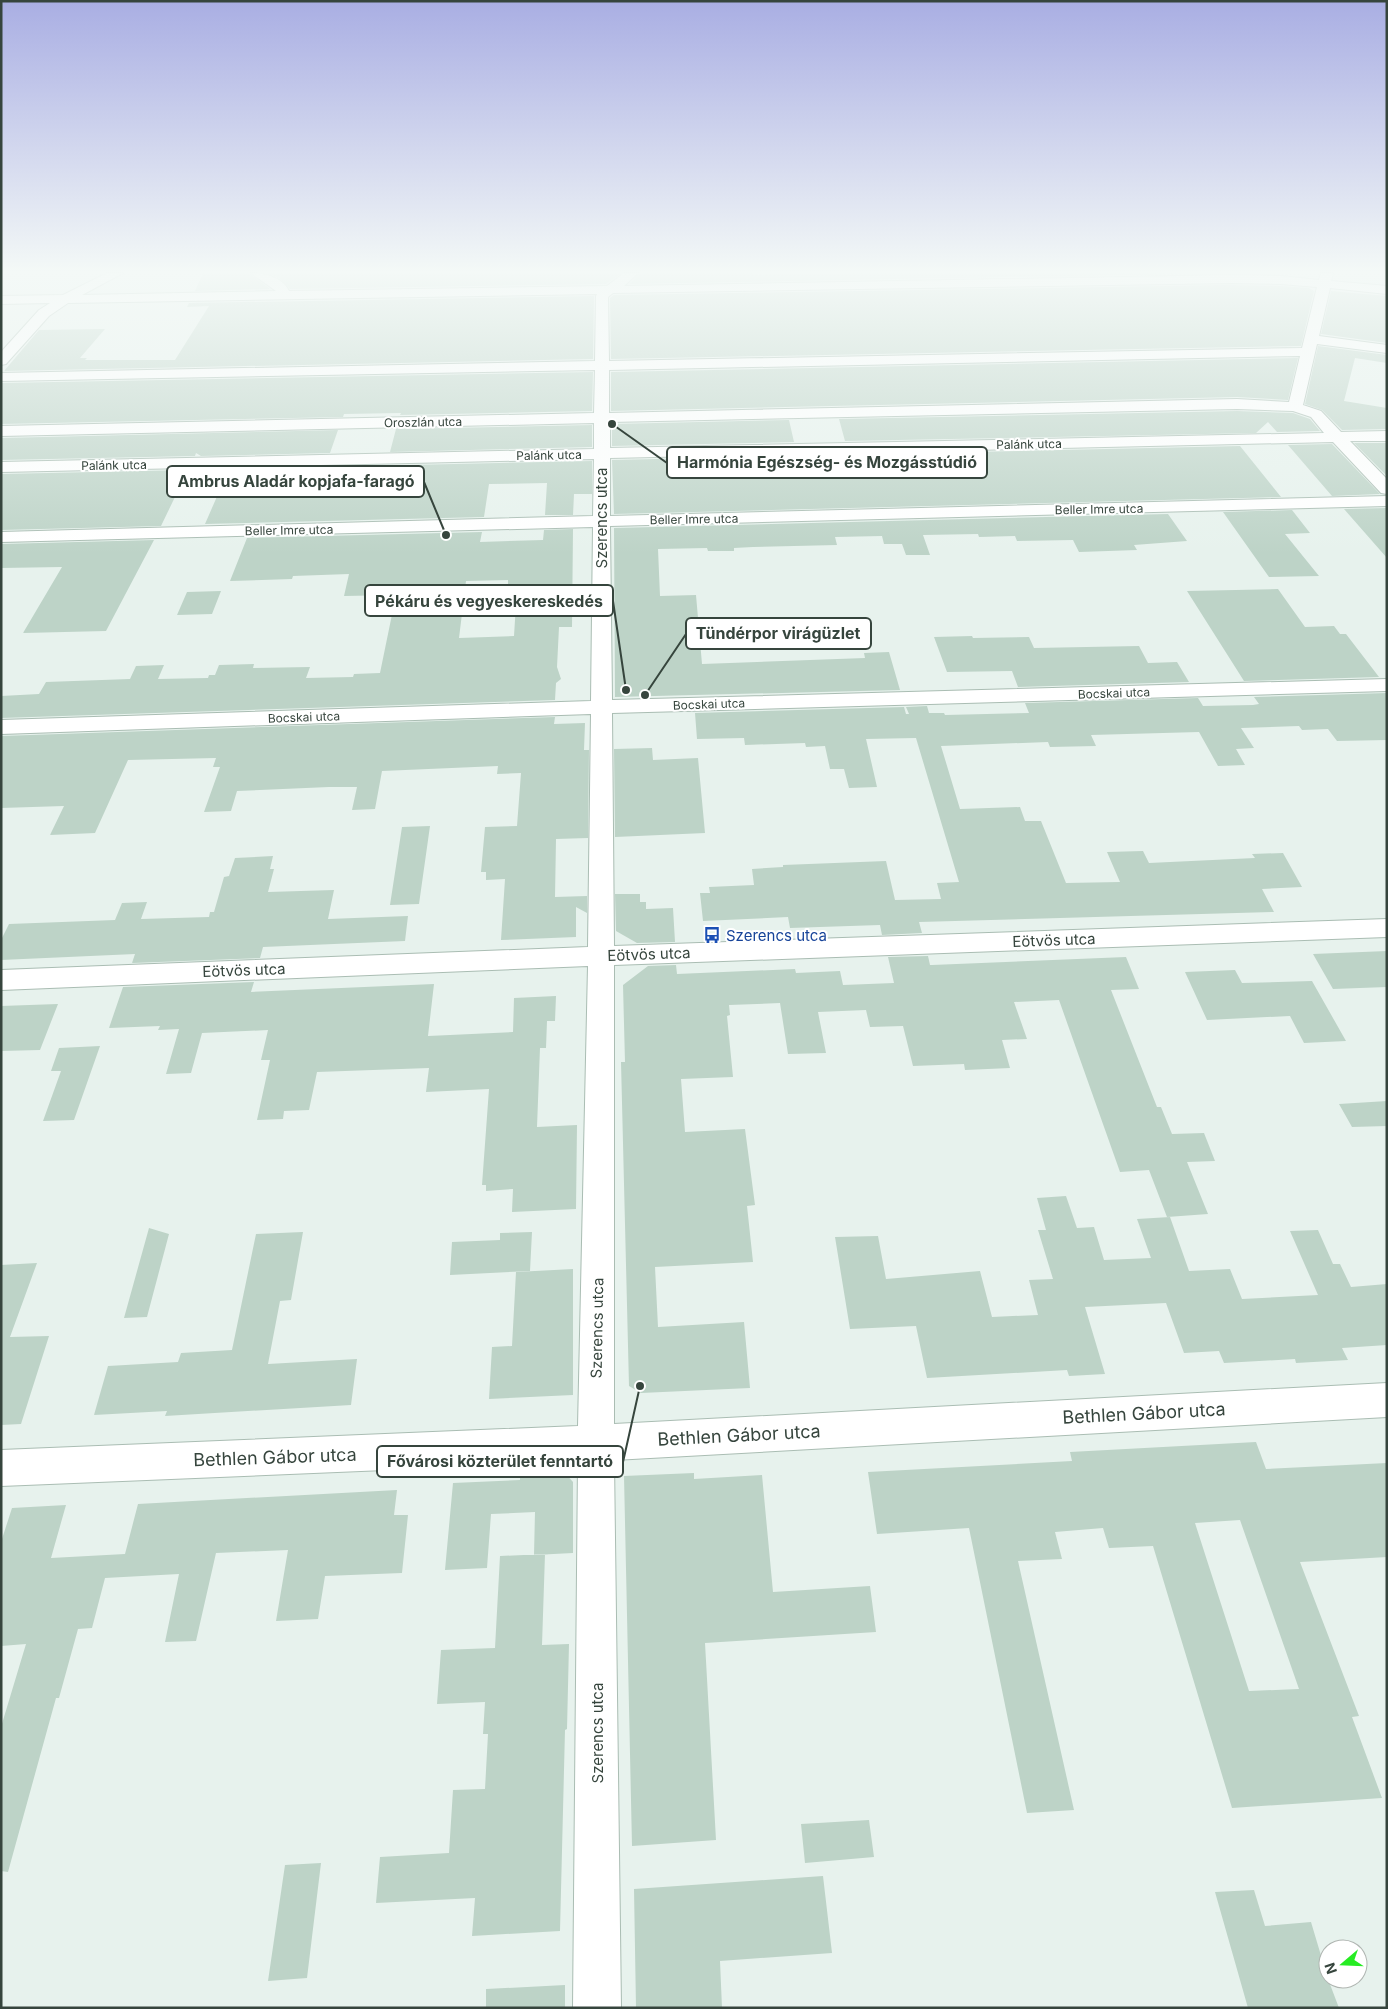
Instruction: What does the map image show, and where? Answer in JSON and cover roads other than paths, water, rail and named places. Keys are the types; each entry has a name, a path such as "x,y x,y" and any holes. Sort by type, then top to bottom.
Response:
{"street":[{"path":"1,377 513,367"},
{"name":"Szerencs utca","path":"597,2008 596,1443 601,956 601,367"},
{"path":"1295,407 1305,367"},
{"name":"Oroszlán utca","path":"1,431 1227,405 1295,407 1316,414 1387,489"},
{"path":"1366,421 1387,424"},
{"name":"Palánk utca","path":"1,467 1387,436"},
{"name":"Beller Imre utca","path":"1,537 1387,502"},
{"name":"Bocskai utca","path":"1,727 601,707 1387,685"},
{"name":"Eötvös utca","path":"1,980 1387,928"},
{"name":"Bethlen Gábor utca","path":"1,1468 596,1443 1387,1400"}],"place":[{"name":"Harmónia Egészség- és Mozgásstúdió","path":"612,424"},
{"name":"Ambrus Aladár kopjafa-faragó","path":"446,535"},
{"name":"Pékáru és vegyeskereskedés","path":"626,690"},
{"name":"Tündérpor virágüzlet","path":"645,695"},
{"name":"Szerencs utca","path":"712,935"},
{"name":"Fővárosi közterület fenntartó","path":"640,1386"}]}
